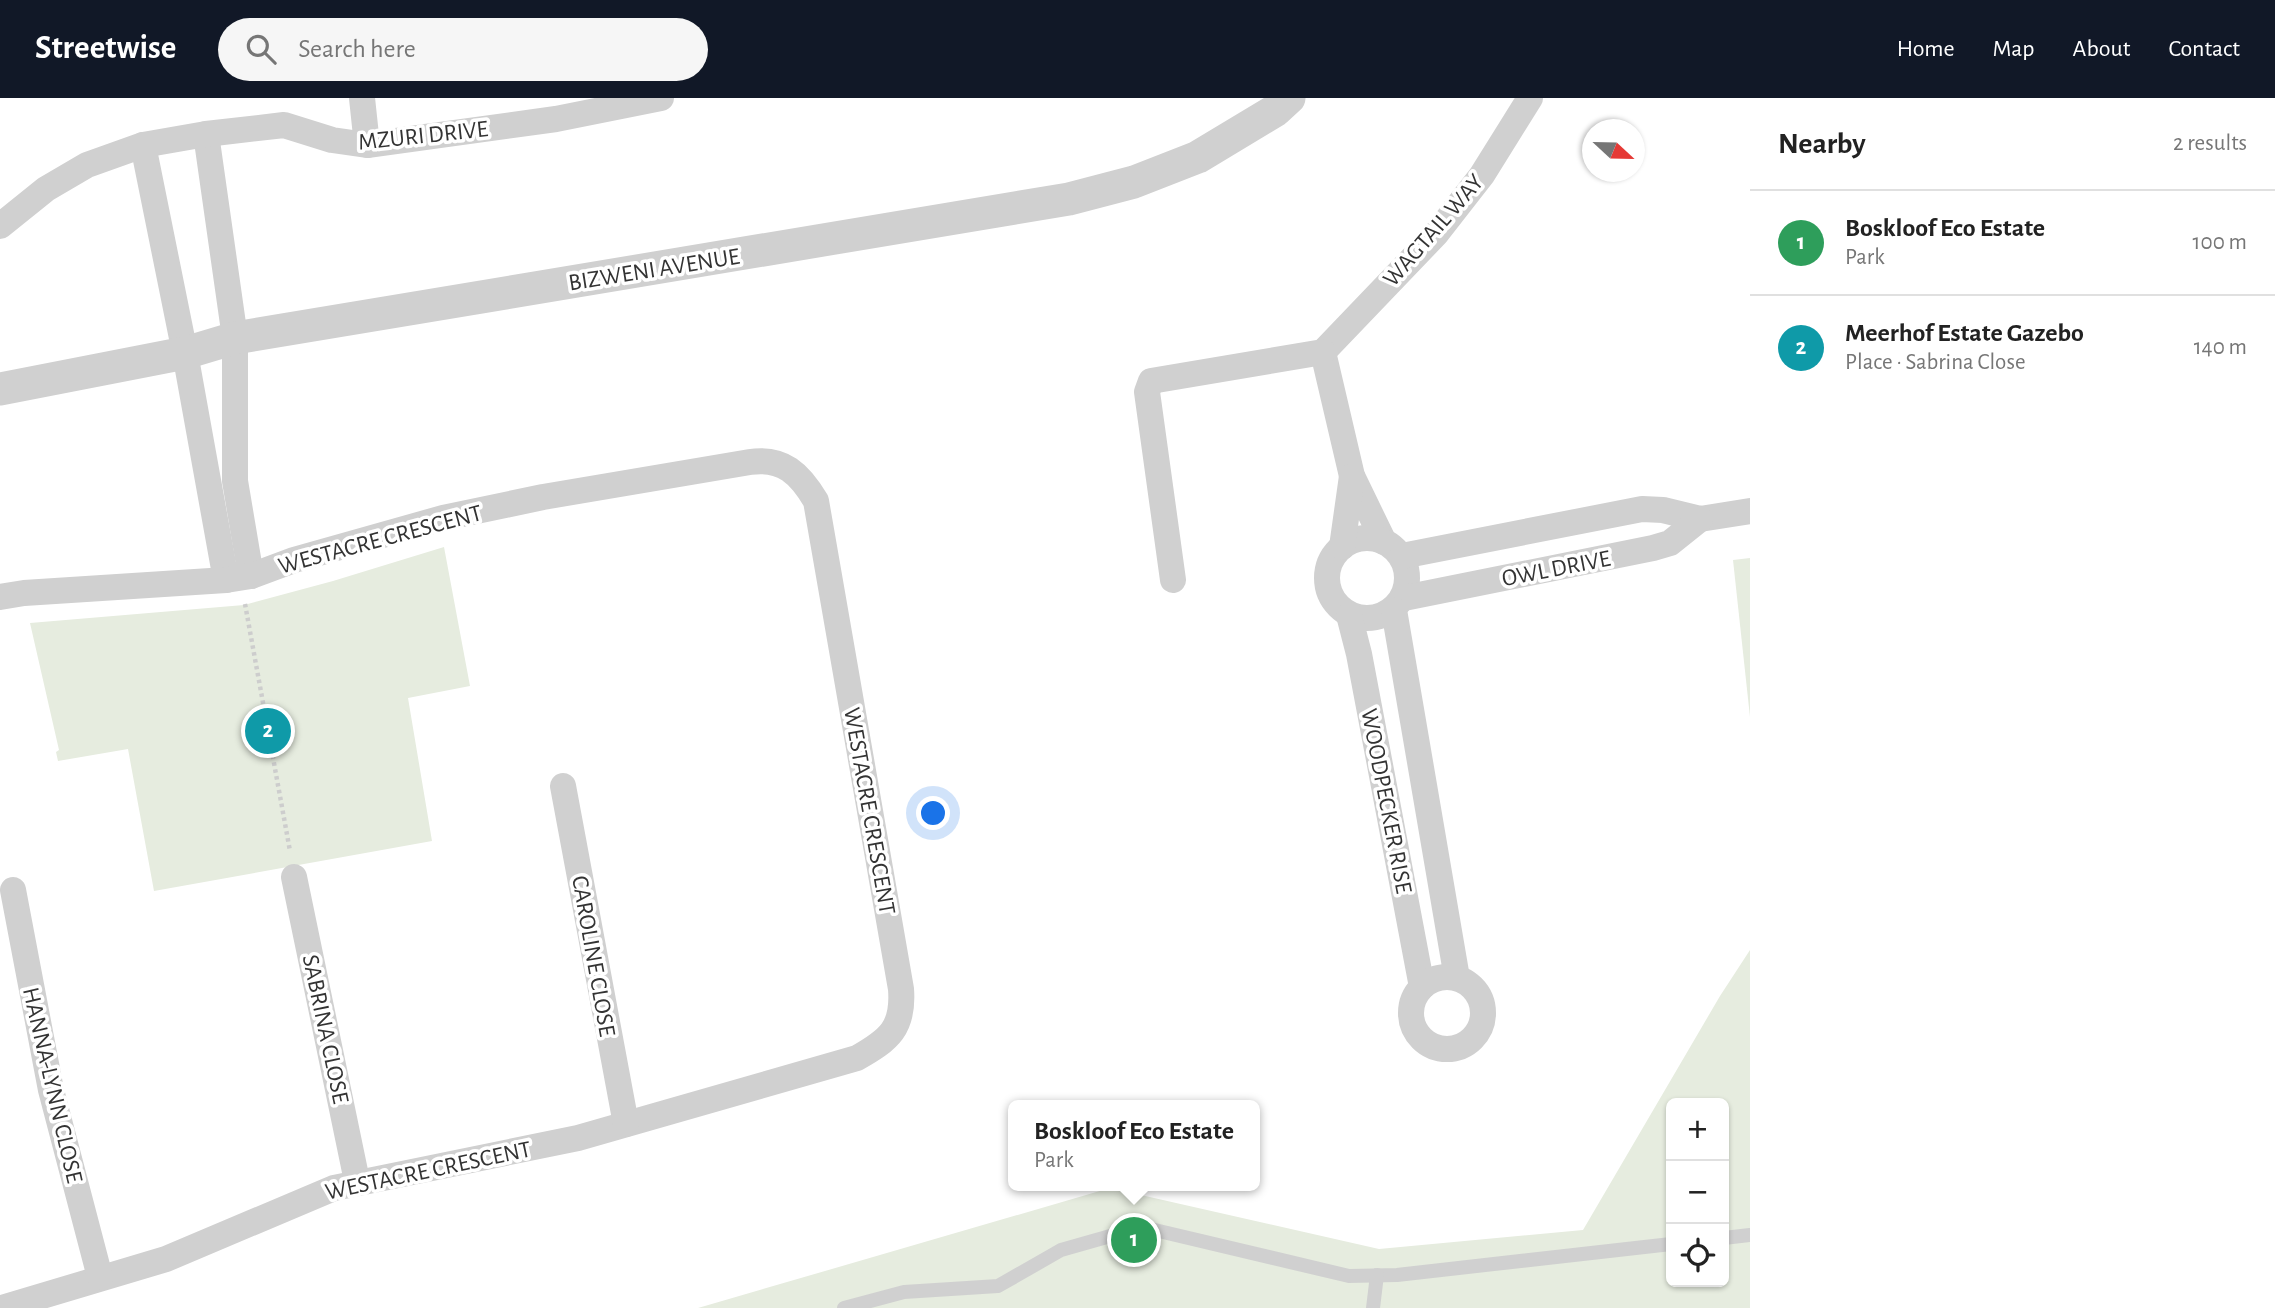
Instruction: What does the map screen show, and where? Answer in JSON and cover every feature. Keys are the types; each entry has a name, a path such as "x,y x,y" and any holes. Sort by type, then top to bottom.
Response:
{"street":[{"path":"362,98 367,145"},
{"name":"MZURI DRIVE","path":"0,226 46,189 87,165 143,145 284,125 332,140 367,145 556,119 661,98"},
{"name":"BIZWENI AVENUE","path":"0,388 185,353 235,338 1069,199 1134,182 1198,157 1276,110 1289,98"},
{"name":"WAGTAIL WAY","path":"1324,352 1436,234 1482,175 1530,98"},
{"path":"206,134 235,338 235,481 240,585"},
{"path":"143,145 185,353 240,585"},
{"path":"1173,580 1147,392 1151,381 1324,352 1352,476 1408,571 1408,582 1399,604 1374,619 1349,615 1339,608 1331,597 1327,572 1331,560 1342,547 1361,538 1377,538 1393,549"},
{"name":"WESTACRE CRESCENT","path":"0,597 24,593 240,585 294,560 443,518 543,497 765,459 778,463 805,483 816,501 903,1007 896,1025 883,1044 857,1058 578,1138 357,1181 308,1198 166,1259 2,1308"},
{"path":"1342,547 1352,476"},
{"name":"OWL DRIVE","path":"1393,549 1642,509 1663,510 1700,519 1750,511"},
{"name":"OWL DRIVE","path":"1399,604 1653,548 1670,543 1700,519"},
{"name":"WOODPECKER RISE","path":"1399,604 1457,978"},
{"name":"WOODPECKER RISE","path":"1349,615 1359,654 1422,987"},
{"name":"CAROLINE CLOSE","path":"563,786 626,1125"},
{"name":"SABRINA CLOSE","path":"293,869 357,1181"},
{"name":"HANNA-LYNN CLOSE","path":"13,890 51,1090 100,1277"},
{"path":"1438,978 1457,978 1468,983 1482,1002 1482,1026 1476,1036 1455,1049 1444,1050 1422,1040 1411,1020 1411,1008 1422,987 1438,978"}],"lane":[{"path":"844,1308 904,1292 998,1286 1061,1250 1142,1227 1349,1276 1397,1275 1666,1245"},
{"path":"1729,1237 1750,1235"},
{"path":"1374,1308 1377,1275"}],"path":[{"path":"240,585 293,869"},
{"path":"271,707 286,715 292,730 286,746 272,754 265,755 252,748 244,728 250,715 271,707"}],"shaded area":[{"path":"444,547 470,686 408,698 432,841 154,891 128,749 58,761 56,752 59,750 30,623 244,605"},
{"path":"1750,558 1750,717 1733,560"},
{"path":"1750,950 1750,1308 698,1308 1100,1191 1123,1191 1379,1249 1583,1230 1720,996"}],"building":[{"path":"264,722 272,722 278,732 272,742 264,742 258,736 258,728"}],"place":[{"name":"Meerhof Estate Gazebo","path":"268,731"},
{"name":"Boskloof Eco Estate","path":"1134,1240"}]}
